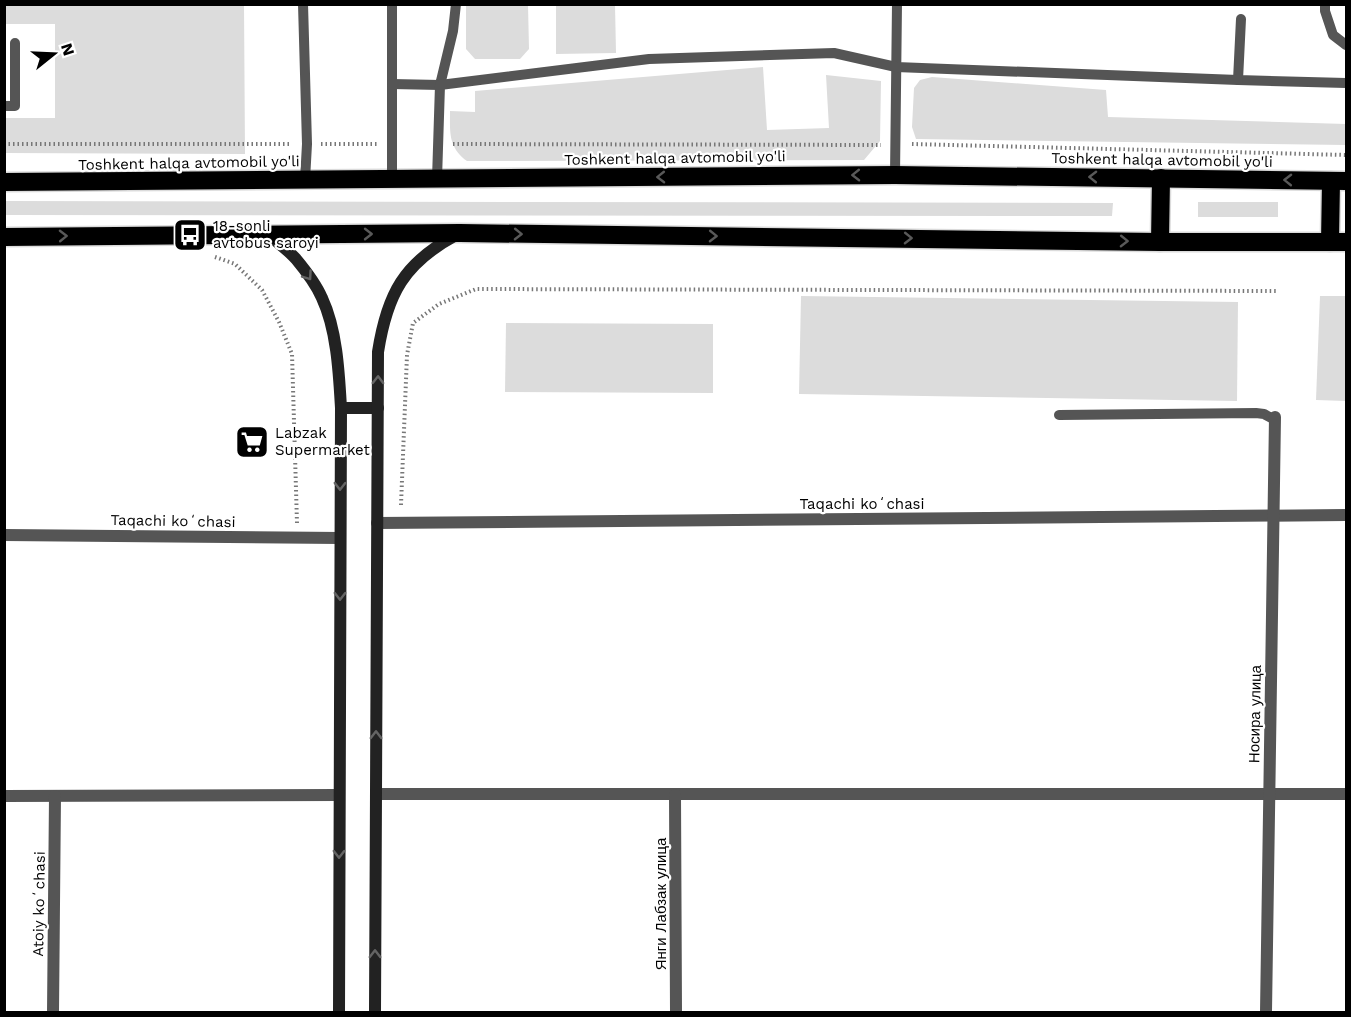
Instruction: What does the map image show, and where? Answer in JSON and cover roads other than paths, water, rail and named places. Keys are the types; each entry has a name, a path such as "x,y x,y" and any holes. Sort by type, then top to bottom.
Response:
{"highway":[{"name":"Toshkent halqa avtomobil yo'li","path":"4,182 895,175 1339,181"},
{"path":"1160,242 1161,178"},
{"path":"4,237 460,233 1160,242 1338,242 1339,181"}],"main road":[{"path":"375,1012 378,352 382,327 396,290 419,259 460,233"},
{"path":"268,234 294,257 309,276 322,299 331,325 339,380 341,408 339,1012"},
{"path":"341,408 378,408"}],"street":[{"name":"Носира улица","path":"1266,1012 1275,418"},
{"name":"Taqachi koʻchasi","path":"377,522 1347,516"},
{"name":"Taqachi koʻchasi","path":"4,535 340,538"},
{"path":"376,794 1347,794"},
{"path":"4,796 339,795"},
{"name":"Янги Лабзак улица","path":"675,795 676,1012"},
{"name":"Atoiy koʻchasi","path":"53,1012 55,796"}],"lane":[{"path":"303,4 307,144 305,180"},
{"path":"392,4 392,179"},
{"path":"437,178 440,85 453,31 456,4"},
{"path":"895,175 897,4"},
{"path":"1325,4 1333,35 1347,45"},
{"path":"1238,80 1241,20"},
{"path":"4,106 15,106 15,43"},
{"path":"392,84 440,85 649,59 834,53 896,67 1347,83"},
{"path":"1059,415 1256,413 1275,418"}],"place":[{"name":"18-sonli avtobus saroyi","path":"190,235"},
{"name":"Labzak Supermarket","path":"252,442"}]}
